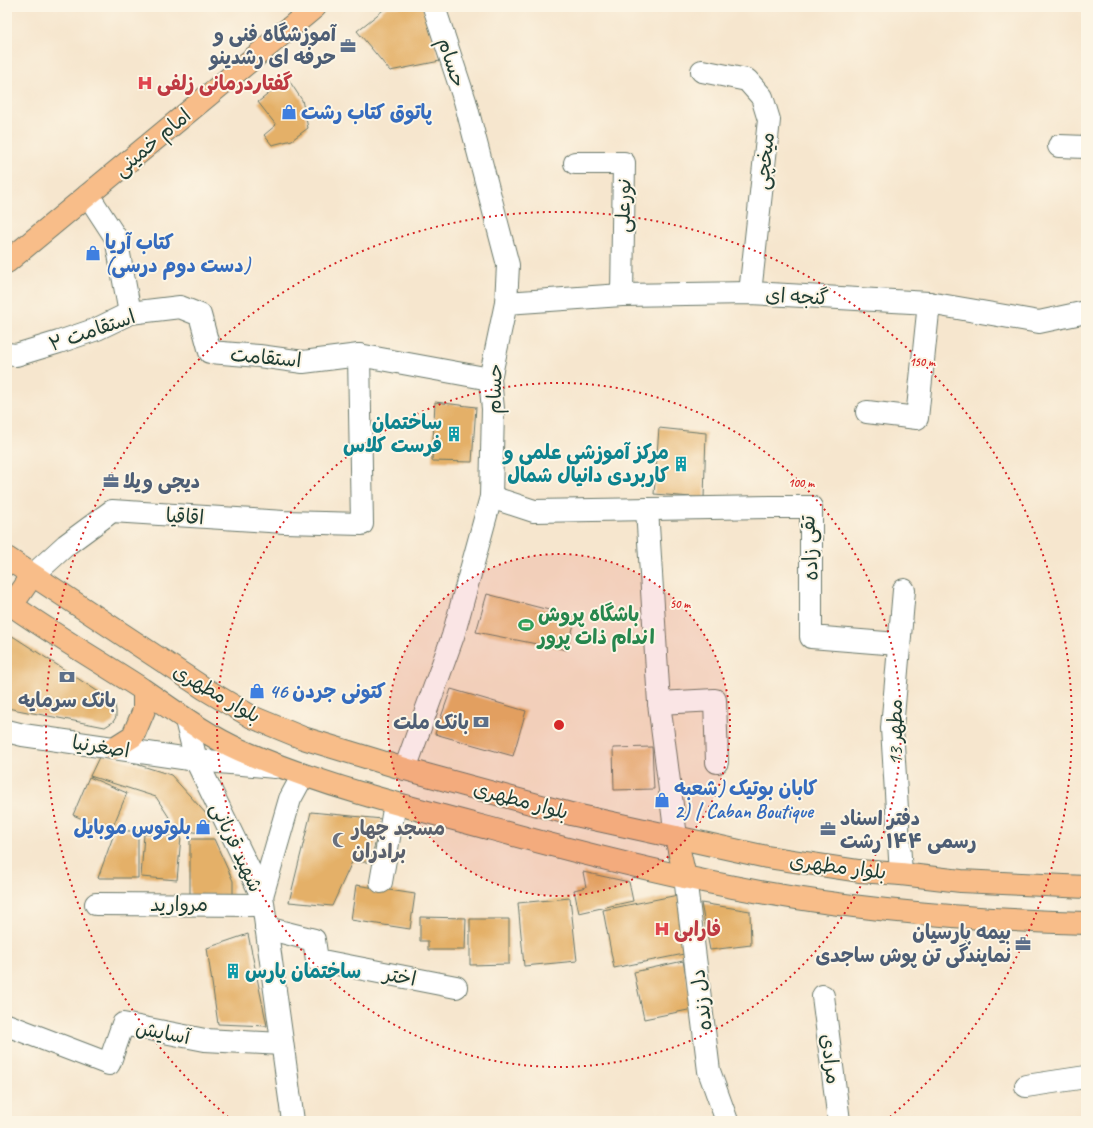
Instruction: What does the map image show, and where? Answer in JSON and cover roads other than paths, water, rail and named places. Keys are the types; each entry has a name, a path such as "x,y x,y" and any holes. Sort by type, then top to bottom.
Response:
{"main road":[{"name":"امام خمینی","path":"7,262 315,7"},
{"name":"بلوار مطهری","path":"7,558 205,690 252,717 303,738 405,769 571,814 767,858 859,871 961,881 1086,887"},
{"path":"10,604 32,576"},
{"name":"بلوار مطهری","path":"10,604 144,690 186,720 237,749 293,771 395,804 562,848 685,877 760,892 854,906 959,917 1086,923"},
{"path":"114,748 133,736 144,710 144,690"},
{"path":"676,837 685,877"}],"street":[{"name":"حسام","path":"405,769 453,636 491,497 494,409 490,379 506,304 508,265 465,101 434,7"},
{"name":"میخچی","path":"702,71 747,80 762,97 769,120 750,293"},
{"path":"1060,146 1086,147"},
{"name":"نورعلی","path":"575,163 624,163 622,295"},
{"path":"88,195 116,238 130,313"},
{"name":"گنجه ای","path":"506,304 622,295 750,293 929,303 1039,322 1086,312"},
{"path":"867,412 917,418 929,303"},
{"name":"استقامت ۲","path":"7,354 16,355 59,342 97,329 130,313 180,307 200,316"},
{"name":"استقامت","path":"200,316 210,352 259,356 303,362 359,355 490,379"},
{"name":"اقاقیا","path":"32,576 66,545 112,511 284,522 362,524 359,355"},
{"name":"تقی زاده","path":"491,497 534,511 811,508 811,637 898,644"},
{"path":"647,509 659,703 676,837"},
{"name":"مطهر 13","path":"901,874 892,728 898,644 904,590"},
{"path":"659,703 715,700 717,762"},
{"name":"شهید قربانی","path":"186,720 196,760 262,900 293,1121"},
{"name":"اصغرنیا","path":"7,731 196,760 293,771"},
{"path":"262,900 290,799 293,771"},
{"path":"381,882 395,804"},
{"name":"دل زنده","path":"685,877 709,1071 726,1121"},
{"name":"مروارید","path":"96,904 262,900"},
{"name":"اختر","path":"266,928 314,940 317,960 456,987"},
{"name":"مرادی","path":"823,996 839,1121"},
{"name":"آسایش","path":"7,1026 109,1064 123,1024 205,1040 282,1044"},
{"path":"1026,1086 1086,1077"}],"place":[{"name":"آموزشگاه فنی و حرفه ای رشدینو","path":"348,46"},
{"name":"گفتاردرمانی زلفی","path":"145,83"},
{"name":"پاتوق کتاب رشت","path":"289,112"},
{"name":"کتاب آریا (دست دوم درسی)","path":"93,253"},
{"name":"ساختمان فرست کلاس","path":"454,434"},
{"name":"مرکز آموزشی علمی و کاربردی دانیال شمال","path":"681,464"},
{"name":"دیجی ویلا","path":"111,481"},
{"name":"باشگاه پروش اندام ذات پرور","path":"526,625"},
{"name":"بانک سرمایه","path":"67,677"},
{"name":"کتونی جردن 46","path":"257,691"},
{"name":"بانک ملت","path":"481,722"},
{"name":"کابان بوتیک (شعبه 2) | Caban Boutique","path":"662,800"},
{"name":"بلوتوس موبایل","path":"203,827"},
{"name":"دفتر اسناد رسمی ۱۴۴ رشت","path":"828,829"},
{"name":"مسجد چهار برادران","path":"340,840"},
{"name":"فارابی","path":"662,929"},
{"name":"بیمه پارسیان نمایندگی تن پوش ساجدی","path":"1023,944"},
{"name":"ساختمان پارس","path":"233,971"}]}
